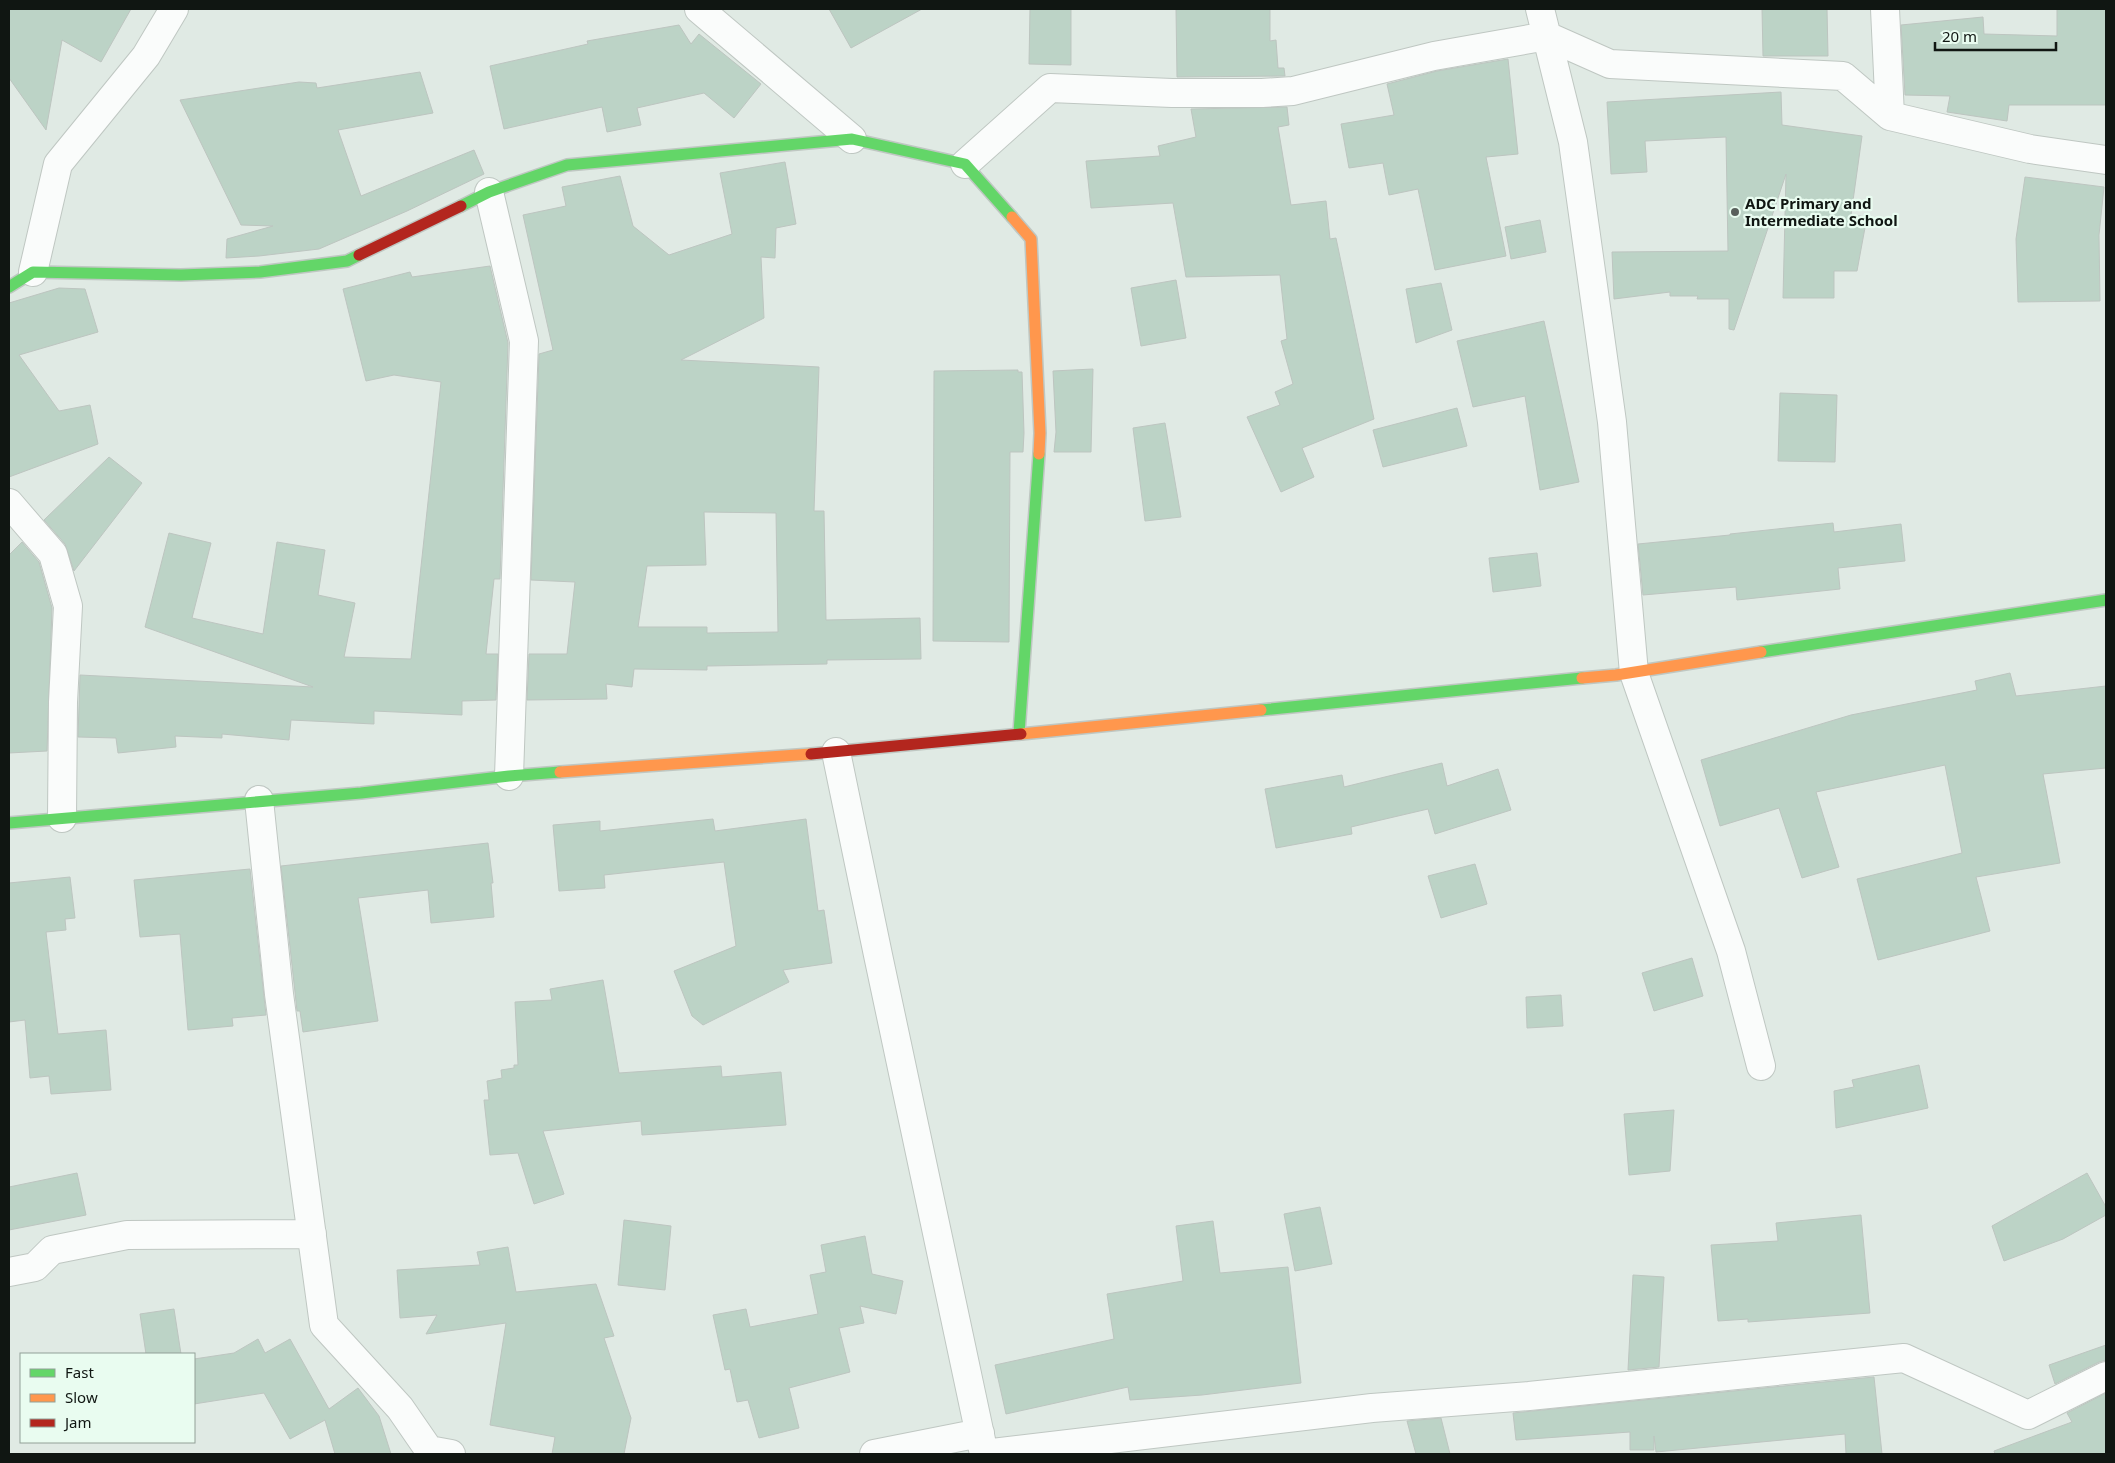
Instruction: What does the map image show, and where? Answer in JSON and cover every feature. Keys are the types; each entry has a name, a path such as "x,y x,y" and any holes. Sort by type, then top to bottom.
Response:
{"main road":[{"path":"9,287 33,272 180,275 260,272 346,261 489,192 568,165 852,139 965,164 1031,239 1040,433 1019,733"},
{"path":"9,823 258,800 361,793 510,776 836,752 1634,673 2106,600"}],"street":[{"path":"33,272 58,164 146,56 174,9"},
{"path":"699,9 852,139"},
{"path":"1540,9 1574,142 1612,422 1634,673 1731,952 1760,1066"},
{"path":"1885,9 1890,116"},
{"path":"965,164 1050,88 1182,93 1293,91 1434,56 1547,36 1610,64 1843,76 1890,116 2030,149 2106,160"},
{"path":"489,192 524,341 510,776"},
{"path":"9,503 53,554 68,606 63,702 62,818"},
{"path":"836,752 983,1447"},
{"path":"258,800 279,994 324,1325 400,1408 437,1453"},
{"path":"9,1272 35,1267 52,1250 127,1235 312,1234"},
{"path":"874,1454 983,1447 1372,1408 1529,1396 1904,1358 2028,1415 2106,1376"}],"building":[{"path":"9,9 131,9 101,62 62,40 46,130 9,78"},
{"path":"829,9 922,9 851,48"},
{"path":"1030,9 1071,9 1071,65 1029,64"},
{"path":"1176,9 1270,9 1270,41 1276,40 1278,68 1284,68 1285,76 1177,77"},
{"path":"1762,9 1827,9 1828,56 1763,56"},
{"path":"2057,9 2106,9 2106,105 2009,105 2007,121 1947,112 1950,96 1905,95 1901,25 1983,17 1984,34 2057,36"},
{"path":"679,25 691,44 699,34 761,84 734,118 704,93 637,108 641,125 607,132 602,107 504,129 490,66 588,44 587,41"},
{"path":"1508,59 1518,154 1486,157 1506,256 1435,270 1418,189 1389,195 1383,163 1349,168 1341,124 1394,115 1387,84 1437,71"},
{"path":"420,72 433,113 338,130 361,196 474,150 484,174 407,211 319,249 226,258 227,239 273,226 241,225 180,100 299,82 316,83 317,88"},
{"path":"1781,92 1782,125 1862,136 1851,215 1867,217 1857,271 1834,271 1834,298 1783,298 1786,174 1734,330 1729,329 1729,299 1697,299 1698,296 1670,296 1670,292 1614,299 1612,252 1728,251 1726,137 1645,141 1647,172 1611,174 1607,102"},
{"path":"1287,107 1289,125 1278,127 1291,205 1326,201 1330,239 1336,238 1374,419 1302,448 1314,477 1281,492 1247,417 1280,405 1275,392 1293,384 1281,341 1287,339 1280,275 1186,277 1173,203 1091,208 1086,161 1160,156 1158,146 1196,137 1191,109"},
{"path":"785,162 796,224 776,228 775,258 761,257 764,318 681,360 819,367 814,511 824,511 826,620 920,618 921,659 827,660 827,664 707,666 707,670 634,669 632,687 606,684 607,699 527,700 529,654 567,654 575,582 531,580 539,354 553,350 523,215 566,206 562,187 620,176 633,226 669,255 732,234 720,173","holes":["704,512 776,513 778,632 707,633 707,627 638,627 647,566 706,565"]},
{"path":"2025,177 2104,187 2099,235 2100,301 2018,302 2016,239"},
{"path":"1540,220 1546,252 1511,259 1505,227"},
{"path":"490,266 508,343 500,579 494,579 486,654 498,654 496,700 462,701 462,715 374,711 374,724 291,720 289,740 222,734 222,738 175,736 176,747 118,753 116,738 78,737 80,675 313,687 145,627 169,533 211,543 192,618 263,634 277,542 325,550 318,595 355,603 344,657 411,659 441,382 394,375 366,381 343,289 410,272 412,277"},
{"path":"1176,280 1186,338 1141,346 1131,288"},
{"path":"1441,283 1452,330 1416,343 1406,289"},
{"path":"59,288 85,289 98,332 19,355 59,411 90,405 98,444 9,477 9,303"},
{"path":"1544,321 1579,482 1540,490 1525,396 1473,407 1457,341"},
{"path":"1093,369 1091,452 1054,452 1056,432 1053,371"},
{"path":"1018,370 1018,372 1022,372 1024,433 1023,452 1010,452 1009,642 933,641 934,371"},
{"path":"1780,393 1837,395 1835,462 1778,461"},
{"path":"1457,408 1467,446 1383,467 1373,430"},
{"path":"1165,423 1181,517 1145,521 1133,428"},
{"path":"109,457 142,483 74,571 65,544 44,520"},
{"path":"1833,523 1834,532 1901,524 1905,561 1838,568 1840,589 1737,600 1736,587 1643,595 1638,544"},
{"path":"22,542 39,562 52,608 47,751 9,753 9,555"},
{"path":"1537,553 1541,586 1493,592 1489,558"},
{"path":"2010,673 2016,696 2106,686 2106,768 2043,774 2060,863 1976,877 1990,931 1878,960 1857,879 1962,853 1945,765 1816,792 1839,867 1802,878 1779,808 1720,826 1701,760 1851,715 1977,690 1975,681"},
{"path":"1442,763 1447,786 1498,769 1511,810 1435,834 1428,809 1351,827 1352,834 1276,848 1265,789 1342,775 1344,787"},
{"path":"713,819 715,831 806,819 818,911 824,910 832,963 783,970 789,982 703,1025 692,1016 674,971 736,946 724,862 604,875 605,888 559,891 553,825 600,821 600,831"},
{"path":"488,843 493,883 491,883 494,917 431,923 428,890 358,898 378,1021 303,1032 300,1011 297,1011 281,866"},
{"path":"1475,864 1487,904 1441,918 1428,876"},
{"path":"250,869 266,1015 232,1018 233,1026 188,1030 180,934 140,937 134,880"},
{"path":"70,877 75,918 65,919 66,930 46,932 58,1034 106,1030 111,1090 51,1094 49,1076 30,1078 25,1020 9,1022 9,883"},
{"path":"1692,958 1703,996 1654,1011 1642,973"},
{"path":"603,980 619,1073 721,1066 722,1077 781,1072 786,1125 642,1135 641,1121 543,1131 564,1194 534,1204 518,1153 490,1155 484,1100 489,1100 487,1081 502,1078 501,1070 514,1068 514,1065 518,1065 515,1002 552,1000 550,989"},
{"path":"1561,995 1563,1026 1527,1028 1526,997"},
{"path":"1919,1065 1928,1108 1836,1128 1834,1091 1854,1087 1852,1080"},
{"path":"1674,1110 1670,1171 1629,1175 1624,1114"},
{"path":"77,1173 86,1215 9,1230 9,1187"},
{"path":"2087,1173 2106,1207 2106,1215 2063,1239 2004,1261 1992,1226"},
{"path":"1320,1207 1332,1264 1295,1271 1284,1214"},
{"path":"1861,1215 1870,1313 1748,1322 1748,1319 1718,1321 1711,1245 1778,1241 1776,1223"},
{"path":"624,1220 671,1226 665,1290 618,1285"},
{"path":"1213,1221 1220,1273 1288,1267 1301,1383 1202,1395 1130,1400 1128,1387 1006,1414 995,1365 1114,1339 1107,1294 1183,1281 1176,1226"},
{"path":"865,1236 872,1274 903,1281 896,1314 860,1306 864,1323 839,1328 850,1372 789,1388 799,1428 759,1438 748,1400 737,1402 730,1369 725,1370 713,1315 746,1309 750,1327 818,1314 810,1275 826,1272 821,1245"},
{"path":"508,1247 516,1292 596,1284 614,1336 604,1338 631,1418 624,1454 552,1454 555,1437 490,1425 506,1323 426,1334 437,1315 400,1318 397,1270 480,1265 477,1252"},
{"path":"1633,1275 1664,1277 1659,1367 1628,1370"},
{"path":"174,1309 181,1353 146,1353 140,1314"},
{"path":"258,1339 265,1353 290,1339 329,1409 358,1388 379,1416 391,1454 335,1454 325,1420 290,1439 264,1393 195,1404 195,1359 234,1353"},
{"path":"2106,1345 2106,1360 2055,1384 2049,1365"},
{"path":"1874,1377 1882,1454 1846,1454 1845,1434 1656,1452 1654,1436 1654,1450 1630,1450 1630,1432 1516,1440 1513,1413"},
{"path":"2106,1393 2106,1454 1995,1454 1994,1451 2072,1422 2067,1413"},
{"path":"1441,1418 1450,1454 1416,1454 1407,1421"}],"traffic: fast":[{"path":"461,206 489,192 567,165 852,139 965,164 1012,217"},
{"path":"9,287 33,272 181,275 260,272 347,261 359,255"},
{"path":"1019,733 1039,454"},
{"path":"1761,652 2106,600"},
{"path":"1261,710 1582,678"},
{"path":"9,823 361,793 560,772"}],"traffic: slow":[{"path":"1012,217 1031,239 1040,433 1039,454"},
{"path":"1582,678 1616,675 1761,652"},
{"path":"1021,734 1261,710"},
{"path":"560,772 811,754"}],"traffic: jam":[{"path":"359,255 461,206"},
{"path":"811,754 1021,734"}],"place":[{"name":"ADC Primary and Intermediate School","path":"1735,212"}]}
